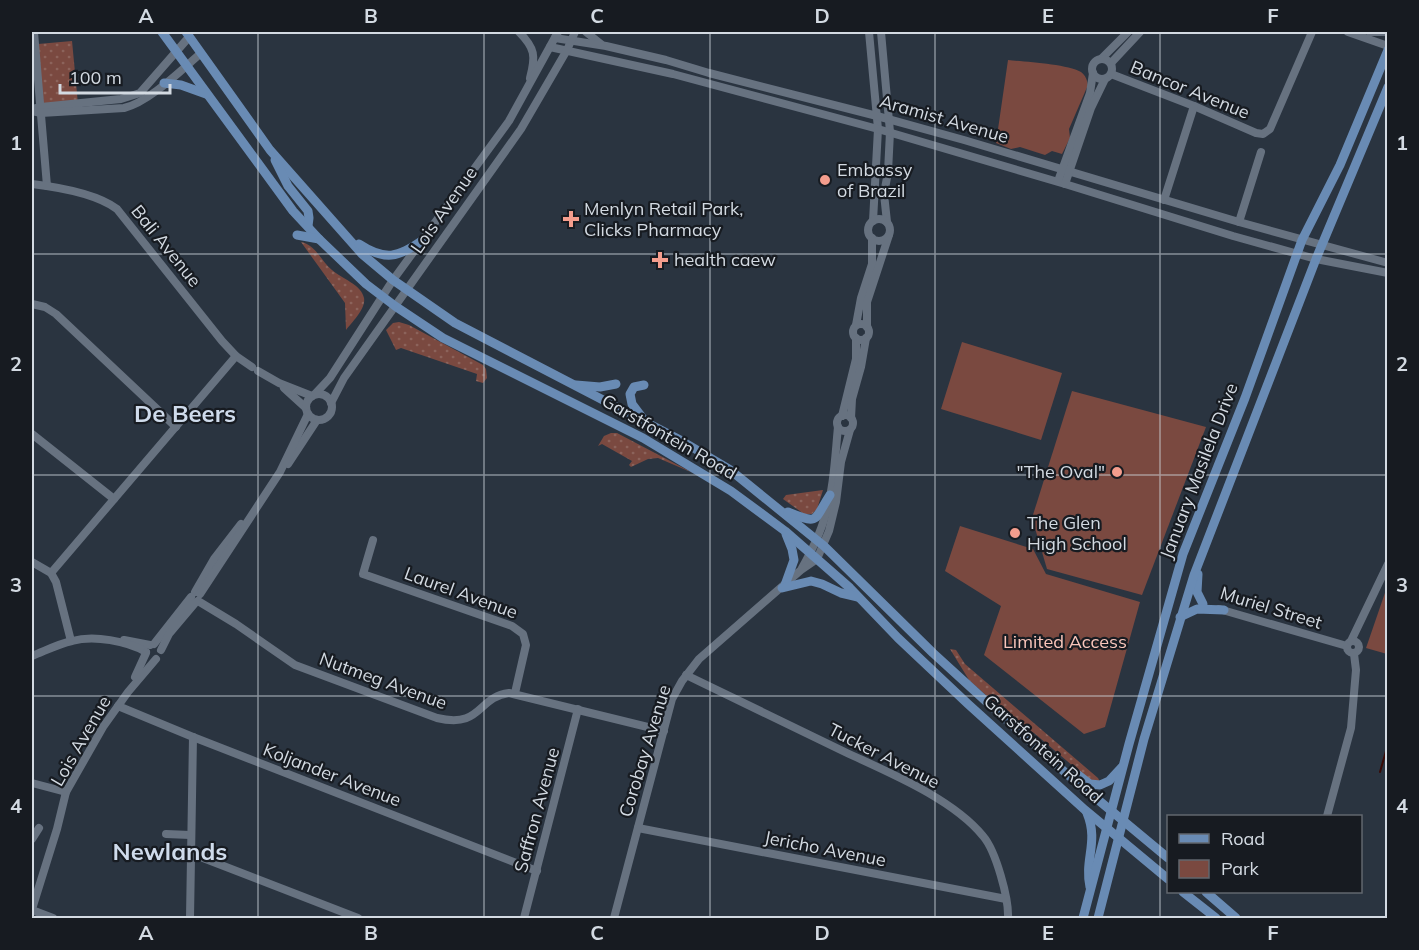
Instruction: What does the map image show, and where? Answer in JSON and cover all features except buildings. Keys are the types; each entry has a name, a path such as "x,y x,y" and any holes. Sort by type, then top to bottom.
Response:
{"main road":[{"name":"Garstfontein Road","path":"162,32 288,204 319,239 382,296 442,338 599,414 675,456 746,502 814,556 961,697 1085,810 1167,878"},
{"name":"Garstfontein Road","path":"187,34 270,150 362,254 393,280 455,323 647,423 729,469 820,543 933,653 1067,774 1167,857"},
{"name":"January Masilela Drive","path":"1083,918 1183,554 1245,398 1302,240 1340,165 1388,48"},
{"path":"164,83 182,85 206,94"},
{"name":"January Masilela Drive","path":"1098,918 1144,739 1197,566 1316,259 1388,87"},
{"path":"270,150 288,186 308,211 308,226"},
{"path":"297,235 319,239"},
{"path":"344,235 369,251 388,256 402,253 423,240"},
{"path":"571,384 600,387 616,384"},
{"path":"644,385 634,387 630,394 632,404 647,423"},
{"path":"780,509 805,520 813,520 820,514 830,495"},
{"path":"783,586 794,560 785,531"},
{"path":"1197,566 1197,592 1203,604"},
{"path":"783,586 814,582 858,597"},
{"path":"1157,645 1174,604 1186,598"},
{"path":"1180,616 1197,609 1224,610"},
{"path":"1067,774 1077,774 1090,784 1100,785 1108,783 1124,765"},
{"path":"1085,810 1093,830 1088,873 1091,889"},
{"path":"1185,893 1216,918"},
{"path":"1208,893 1236,918"}],"street":[{"path":"34,32 47,186"},
{"path":"519,32 534,52 534,63 527,91"},
{"name":"Lois Avenue","path":"331,403 344,378 521,129 567,50 574,32"},
{"path":"586,32 596,42 606,46"},
{"path":"820,543 830,495 838,419 842,416 856,359 856,338 853,331 871,269 872,238 868,229 873,221 878,129 868,32"},
{"path":"814,556 833,517 842,462 853,423 852,399 869,332 867,302 889,236 890,226 887,222 884,194 888,172 890,132 881,32"},
{"path":"1066,170 1090,93 1094,63 1128,32"},
{"path":"1111,63 1140,32"},
{"name":"Bancor Avenue","path":"1108,76 1194,106 1263,134 1270,129 1312,32"},
{"path":"1347,32 1388,48"},
{"path":"1370,32 1385,32"},
{"path":"41,110 134,96 146,88 187,34"},
{"name":"Lois Avenue","path":"314,395 330,378 393,280 492,146 527,91 557,35"},
{"name":"Aramist Avenue","path":"557,35 571,41 606,46 666,60 888,119 1239,222 1388,263"},
{"name":"Aramist Avenue","path":"550,47 673,74 890,132 1233,236 1316,259 1388,273"},
{"path":"32,110 124,108 140,103 200,54"},
{"path":"1061,182 1089,113 1113,68 1111,63 1102,58"},
{"path":"1093,73 1097,77 1108,76"},
{"path":"1164,200 1194,106"},
{"path":"1239,222 1260,152"},
{"name":"Bali Avenue","path":"32,184 102,201 117,209 236,356 279,383 314,395"},
{"path":"873,221 882,219 887,222"},
{"path":"872,238 881,241 889,236"},
{"path":"32,304 45,307 56,314 176,427"},
{"path":"856,325 862,324 867,327"},
{"path":"856,338 861,340 866,338"},
{"path":"51,573 236,356"},
{"name":"Bali Avenue","path":"279,383 307,411"},
{"path":"314,395 323,395 331,403 332,410 328,417 317,420 307,411 307,401 314,395"},
{"name":"Lois Avenue","path":"295,448 307,411"},
{"path":"842,416 847,415 851,418"},
{"name":"Lois Avenue","path":"161,650 197,597 214,559 238,527 249,517 295,448 317,420"},
{"path":"838,427 842,430 850,430"},
{"path":"32,434 114,500"},
{"name":"Laurel Avenue","path":"373,540 363,574 512,626 523,634 526,645 515,693"},
{"name":"Corobay Avenue","path":"614,918 672,699 699,658 783,586 814,556"},
{"path":"32,562 51,573 56,582 71,641"},
{"path":"1327,815 1351,728 1356,670 1354,654 1348,652 1388,564"},
{"name":"Lois Avenue","path":"128,692 149,649 197,597"},
{"name":"Nutmeg Avenue","path":"197,597 295,665 437,718 451,722 465,720 499,695 515,693"},
{"name":"Muriel Street","path":"1186,598 1352,644"},
{"path":"32,656 82,639 111,641 149,649 159,646 160,656 156,659 150,658 149,649"},
{"name":"Lois Avenue","path":"32,910 66,792 91,747 118,706 156,659"},
{"name":"Tucker Avenue","path":"686,675 936,798 974,827 986,840 992,851 1006,899 1008,918"},
{"path":"515,693 664,731"},
{"name":"Koljander Avenue","path":"118,706 537,871"},
{"name":"Saffron Avenue","path":"524,918 578,709"},
{"path":"190,918 193,737"},
{"path":"32,783 66,792"},
{"path":"32,839 39,828"},
{"name":"Jericho Avenue","path":"638,828 1006,899"},
{"path":"166,834 190,835"},
{"path":"190,853 358,918"},
{"path":"32,910 53,918"}],"green space":[{"path":"72,41 78,104 43,103 38,44"},
{"path":"1008,60 1066,67 1081,72 1085,77 1088,85 1069,129 1070,138 1062,154 1052,151 1045,155 1020,147 1011,149 996,143"},
{"path":"301,242 311,246 332,270 362,293 363,307 346,330 345,303"},
{"path":"393,323 409,325 483,365 487,378 483,383 476,381 477,374 401,348 396,350 386,330"},
{"path":"962,342 1062,373 1041,440 941,409"},
{"name":"\"The Oval\"","path":"1072,391 1206,427 1142,595 1047,569 1032,518"},
{"path":"617,433 693,473 658,458 648,459 631,467 629,465 632,461 602,444 598,446 604,436"},
{"path":"823,490 817,509 812,514 804,514 783,499 786,495"},
{"name":"Limited Access","path":"960,526 1033,549 1046,574 1140,602 1105,727 1084,734 984,655 1001,606 945,571"},
{"path":"1387,587 1388,654 1366,648"},
{"path":"950,649 956,650 965,664 1100,782 1093,783 1034,733 1017,723 969,680"}],"waterway":[{"path":"1380,772 1388,744"}],"place":[{"name":"Embassy of Brazil","path":"825,180"},
{"name":"Menlyn Retail Park, Clicks Pharmacy","path":"571,219"},
{"name":"health caew","path":"660,260"},
{"name":"\"The Oval\"","path":"1117,472"},
{"name":"The Glen High School","path":"1015,533"}],"district":[{"name":"De Beers","path":"185,414"},
{"name":"Newlands","path":"170,852"}]}
